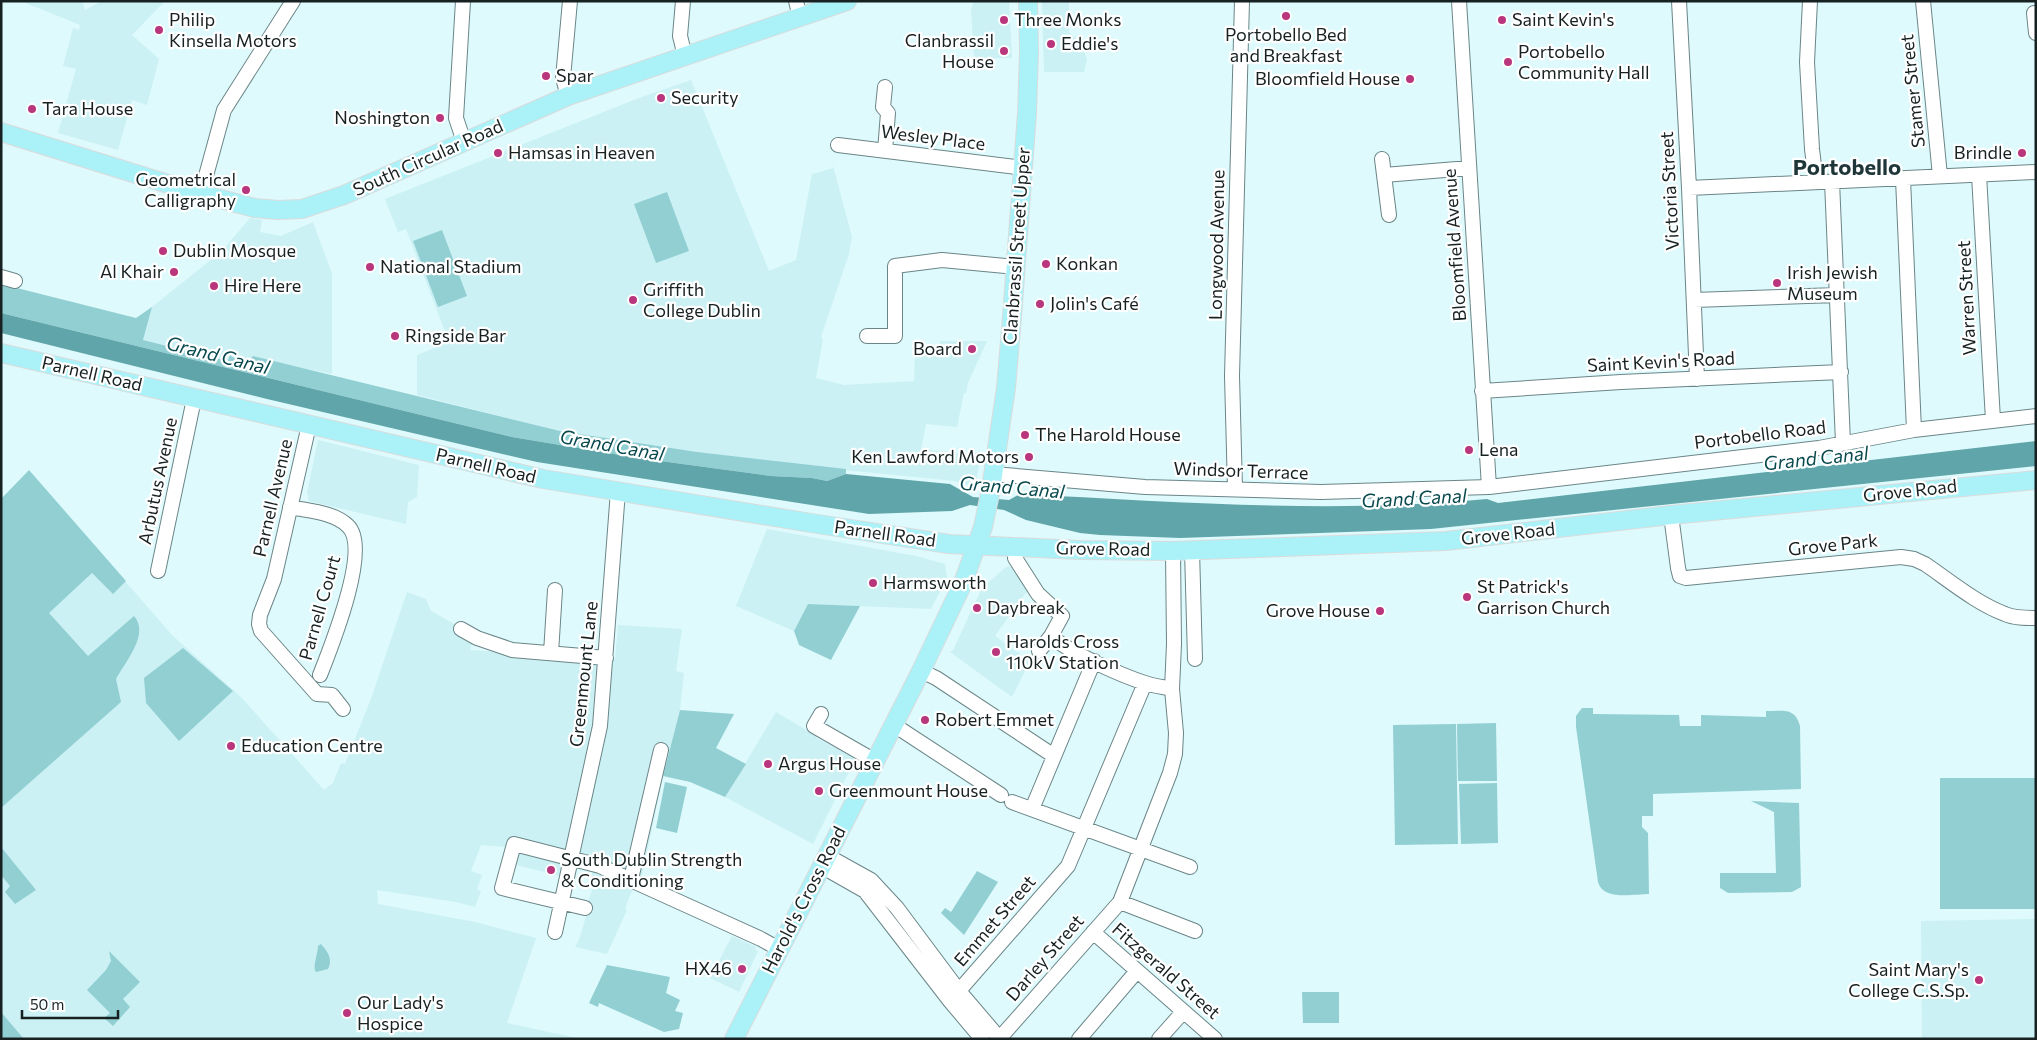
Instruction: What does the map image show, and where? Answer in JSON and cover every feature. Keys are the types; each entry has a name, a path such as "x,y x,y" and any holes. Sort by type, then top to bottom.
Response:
{"main road":[{"name":"South Circular Road","path":"1,132 201,194 255,208 278,210 302,209 344,195 568,96 685,56 798,10 847,1"},
{"name":"Clanbrassil Street Upper","path":"986,514 1007,379 1024,168 1029,51 1028,1"},
{"name":"Parnell Road","path":"1,353 543,479 855,530 949,544 977,546"},
{"name":"Grove Road","path":"977,546 1173,551 1446,540 1672,515 2036,480"},
{"name":"Harold's Cross Road","path":"734,1039 878,757 964,582 986,514"}],"street":[{"path":"201,194 224,110 293,1"},
{"path":"463,1 456,118 464,142"},
{"path":"568,96 563,78 570,1"},
{"path":"683,1 680,36 685,56"},
{"name":"Longwood Avenue","path":"1235,489 1232,376 1242,1"},
{"name":"Bloomfield Avenue","path":"1459,1 1489,487"},
{"name":"Victoria Street","path":"1679,1 1690,188 1697,379"},
{"path":"1810,1 1807,62 1812,149 1816,182"},
{"name":"Stamer Street","path":"1922,1 1940,176"},
{"path":"2036,13 2034,13 2036,33"},
{"path":"885,87 883,107 888,113 885,151"},
{"name":"Wesley Place","path":"838,145 1024,168"},
{"path":"1382,159 1389,215"},
{"path":"1384,175 1469,168"},
{"path":"1690,188 2036,172"},
{"name":"Warren Street","path":"1979,174 1992,420"},
{"path":"1902,179 1914,430"},
{"path":"1832,181 1843,443"},
{"path":"866,336 895,336 895,266 942,260 1016,267"},
{"path":"1,277 16,281"},
{"path":"1694,300 1837,295"},
{"name":"Saint Kevin's Road","path":"1482,391 1621,382 1841,372"},
{"name":"Arbutus Avenue","path":"158,571 194,399"},
{"name":"Portobello Road","path":"1489,487 1819,448 1914,430 2036,416"},
{"name":"Parnell Avenue","path":"309,425 274,579 258,624 261,631 317,694 332,695 343,708"},
{"name":"Windsor Terrace","path":"992,482 1321,492 1489,487"},
{"name":"Greenmount Lane","path":"555,932 600,726 618,491"},
{"name":"Parnell Court","path":"290,507 338,518 349,526 354,535 356,548 353,574 339,622 320,675"},
{"name":"Grove Park","path":"1672,515 1678,568 1680,576 1686,578 1901,557 1914,559 1925,564 1988,606 2006,615 2036,618"},
{"path":"1018,546 1015,558 1023,572 1038,594 1062,616 1051,636 1039,651"},
{"path":"1192,550 1195,659"},
{"path":"1173,551 1174,644 1172,689 1176,733 1175,754 1170,773 1120,902 1195,931"},
{"path":"551,652 555,590"},
{"path":"461,629 477,638 512,650 606,658"},
{"path":"1051,636 1058,642 1094,661 1145,683 1172,689"},
{"path":"1032,809 1094,661"},
{"path":"921,671 936,678 1054,756"},
{"name":"Emmet Street","path":"954,996 1068,866 1086,828 1145,683"},
{"path":"818,720 878,757"},
{"path":"894,725 1006,798 1190,868"},
{"path":"631,879 661,750"},
{"path":"585,908 502,888 514,844 600,866 761,939 779,949"},
{"path":"824,860 865,891 954,996 999,1039"},
{"name":"Darley Street","path":"999,1039 1120,902"},
{"name":"Fitzgerald Street","path":"1093,932 1215,1039"},
{"path":"1079,1039 1138,971"},
{"path":"954,996 982,1039"},
{"path":"1159,1039 1184,1012"}],"shaded area":[{"path":"27,1 82,1 85,10 102,1 165,1 132,35 159,59 147,105 132,100 118,150 58,133 76,69 63,66 73,28 79,30 80,25 26,3"},
{"path":"974,1 1009,1 1012,58 974,58 971,9"},
{"path":"1042,1 1069,1 1069,32 1081,43 1087,60 1084,72 1044,72"},
{"name":"Griffith College Dublin","path":"691,80 769,271 796,260 812,174 834,168 852,237 849,254 821,337 823,339 816,378 844,385 914,381 915,355 939,356 940,341 987,341 968,383 966,393 964,393 957,427 926,424 921,449 970,454 980,461 975,487 955,481 794,465 560,431 417,395 417,355 449,342 406,229 398,232 385,199 639,98"},
{"path":"667,192 689,251 656,263 634,204"},
{"path":"250,218 262,220 260,232 281,236 313,222 332,274 332,374 249,362 232,357 229,361 143,340 152,307 222,251"},
{"path":"442,230 467,296 438,307 413,241"},
{"path":"1,284 136,318 152,307 143,340 228,361 230,355 248,362 253,356 560,431 697,452 846,469 846,474 827,481 812,478 771,476 638,458 512,437 1,313"},
{"path":"1,313 512,437 638,458 771,476 812,478 827,481 846,474 950,484 973,497 1009,500 1020,494 1254,505 1371,506 1487,499 1498,503 2036,441 2036,466 1431,529 1180,538 1100,535 1080,533 1026,520 1004,510 970,505 952,511 869,514 537,462 267,399 1,333"},
{"path":"318,440 419,465 417,497 408,502 406,524 309,501 307,492"},
{"path":"29,470 126,581 113,594 92,573 49,613 88,656 134,616 138,623 139,631 134,648 116,679 121,702 1,808 1,499"},
{"path":"1,499 77,526 172,635 242,698 324,790 333,783 341,763 345,764 372,696 407,592 426,599 431,611 458,626 473,640 470,650 615,659 618,625 682,629 676,671 684,673 680,710 663,776 642,876 631,893 625,908 627,910 607,954 575,947 579,940 590,903 588,902 594,884 590,882 593,870 565,862 561,876 512,864 508,847 481,845 471,871 482,875 477,889 481,891 475,907 456,902 377,890 378,904 475,922 536,938 507,1023 581,1039 24,1039 1,1012"},
{"path":"767,529 916,556 945,564 947,578 931,609 808,604 794,631 736,606"},
{"path":"1015,566 1030,587 995,636 1030,661 1012,697 950,652 953,650 982,588 1006,567"},
{"path":"808,604 860,606 831,660 799,645 794,631"},
{"path":"183,648 233,691 179,741 146,703 144,678"},
{"path":"1582,708 1593,708 1593,714 1679,715 1680,726 1701,726 1701,715 1766,717 1766,711 1788,711 1795,716 1800,726 1801,789 1653,794 1653,816 1642,816 1642,827 1648,833 1649,894 1620,895 1606,892 1598,882 1576,727 1576,716"},
{"path":"680,710 734,714 716,748 746,764 725,797 690,782 663,776"},
{"path":"776,712 817,736 816,738 856,758 813,844 725,797"},
{"path":"1496,723 1497,781 1458,781 1457,724"},
{"path":"1456,724 1458,844 1395,845 1393,725"},
{"path":"1940,778 2036,778 2036,909 1940,909"},
{"path":"665,782 687,787 677,833 656,828"},
{"path":"1497,783 1498,843 1461,844 1459,784"},
{"path":"1751,801 1799,803 1801,887 1792,892 1728,893 1720,888 1720,873 1776,873 1774,812"},
{"path":"1,847 36,890 15,904 5,892 10,886 1,875"},
{"path":"977,871 998,882 964,935 941,913 945,908 951,912"},
{"name":"Saint Mary's College C.S.Sp.","path":"2036,919 2036,1039 1922,1039 1921,921"},
{"path":"732,936 756,947 755,950 758,951 739,992 710,978"},
{"path":"321,944 329,956 330,962 328,969 316,972 315,964 318,946"},
{"path":"109,951 140,982 123,999 130,1007 113,1026 104,1018 110,1013 87,990 106,970 111,961"},
{"path":"607,965 670,977 666,993 680,1000 675,1011 683,1013 679,1029 664,1032 599,1003 598,1007 589,1003"},
{"path":"1302,992 1339,992 1339,1023 1303,1023"},
{"path":"1,1012 24,1039 1,1039"}],"place":[{"name":"Portobello Bed and Breakfast","path":"1286,16"},
{"name":"Three Monks","path":"1004,20"},
{"name":"Saint Kevin's","path":"1502,20"},
{"name":"Philip Kinsella Motors","path":"159,30"},
{"name":"Eddie's","path":"1051,44"},
{"name":"Clanbrassil House","path":"1004,51"},
{"name":"Portobello Community Hall","path":"1508,62"},
{"name":"Spar","path":"546,76"},
{"name":"Bloomfield House","path":"1410,79"},
{"name":"Security","path":"661,98"},
{"name":"Tara House","path":"32,109"},
{"name":"Noshington","path":"440,118"},
{"name":"Hamsas in Heaven","path":"498,153"},
{"name":"Brindle","path":"2022,153"},
{"name":"Geometrical Calligraphy","path":"246,190"},
{"name":"Dublin Mosque","path":"163,251"},
{"name":"Konkan","path":"1046,264"},
{"name":"National Stadium","path":"370,267"},
{"name":"Al Khair","path":"174,272"},
{"name":"Irish Jewish Museum","path":"1777,283"},
{"name":"Hire Here","path":"214,286"},
{"name":"Griffith College Dublin","path":"633,300"},
{"name":"Jolin's Café","path":"1040,304"},
{"name":"Ringside Bar","path":"395,336"},
{"name":"Board","path":"972,349"},
{"name":"The Harold House","path":"1025,435"},
{"name":"Lena","path":"1469,450"},
{"name":"Ken Lawford Motors","path":"1029,457"},
{"name":"Harmsworth","path":"873,583"},
{"name":"St Patrick's Garrison Church","path":"1467,597"},
{"name":"Daybreak","path":"977,608"},
{"name":"Grove House","path":"1380,611"},
{"name":"Harolds Cross 110kV Station","path":"996,652"},
{"name":"Robert Emmet","path":"925,720"},
{"name":"Education Centre","path":"231,746"},
{"name":"Argus House","path":"768,764"},
{"name":"Greenmount House","path":"819,791"},
{"name":"South Dublin Strength & Conditioning","path":"551,870"},
{"name":"HX46","path":"742,969"},
{"name":"Saint Mary's College C.S.Sp.","path":"1979,980"},
{"name":"Our Lady's Hospice","path":"347,1013"}],"district":[{"name":"Portobello","path":"1847,167"}],"water label":[{"name":"Grand Canal","path":"218,355"},
{"name":"Grand Canal","path":"612,445"},
{"name":"Grand Canal","path":"1816,458"},
{"name":"Grand Canal","path":"1012,487"},
{"name":"Grand Canal","path":"1414,498"}]}
